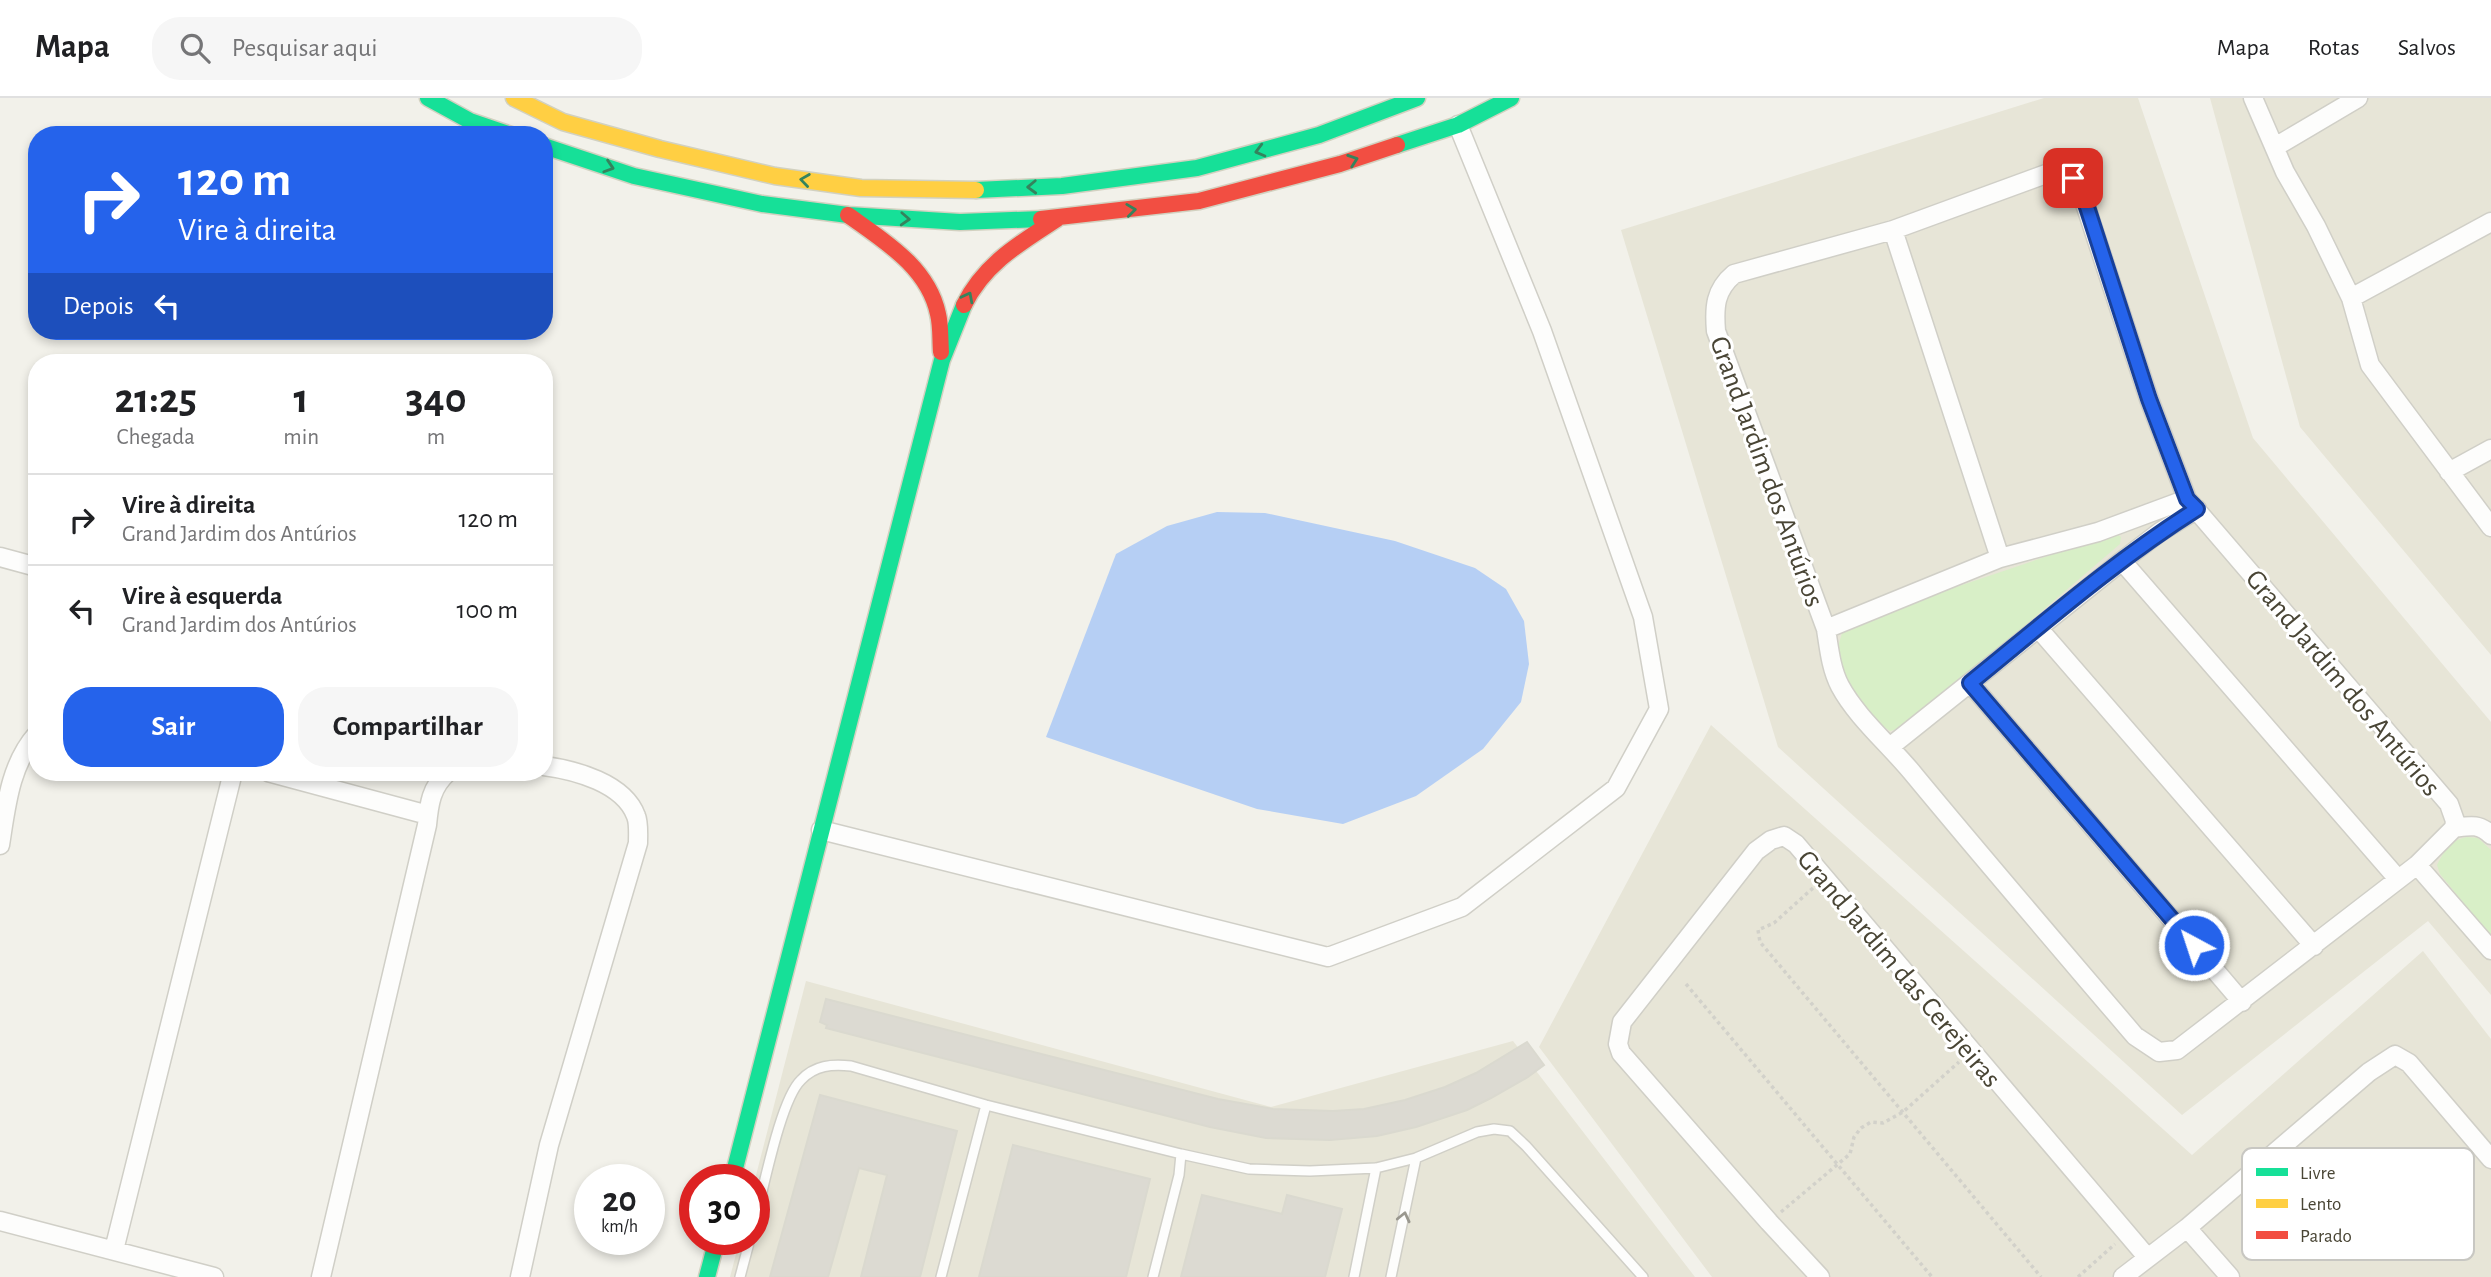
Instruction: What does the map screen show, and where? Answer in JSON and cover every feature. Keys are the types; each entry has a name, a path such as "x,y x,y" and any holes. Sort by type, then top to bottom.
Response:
{"main road":[{"path":"428,98 485,126"},
{"path":"514,98 564,122 660,149 775,176 860,188 974,190 1062,186 1197,168 1319,135 1417,98"},
{"path":"553,149 647,178 762,204 848,215 960,222 1057,219 1199,201 1340,164 1458,125 1511,98"},
{"path":"848,215 911,265 924,282 937,308 942,360"},
{"path":"736,1164 942,360 957,319 973,287 1002,256 1057,219"},
{"path":"707,1277 713,1255"}],"street":[{"path":"2253,98 2286,172 2351,298 2370,365 2491,527"},
{"path":"2275,147 2358,98"},
{"path":"821,830 1328,957 1462,907 1616,788 1659,709 1643,617 1542,331 1458,125"},
{"name":"Grand Jardim dos Antúrios","path":"2454,828 2455,821 2449,804 2192,504 2149,399 2087,207 2073,178 2063,172 2046,174 1893,230 1734,274 1722,284 1714,305 1716,331 1826,629 1839,685 1854,708 1891,746 2010,891 2135,1036 2148,1046 2159,1052 2177,1050 2417,865 2454,828 2473,825 2481,827 2491,835"},
{"path":"2351,298 2491,222"},
{"path":"1893,230 2000,558"},
{"path":"2449,472 2491,449"},
{"path":"1891,746 2160,533 2192,504"},
{"name":"Grand Jardim dos Antúrios","path":"1826,629 2000,558 2192,504"},
{"path":"0,557 28,565"},
{"path":"2122,561 2398,879"},
{"path":"2038,628 2314,946"},
{"path":"1970,683 2242,1002"},
{"path":"0,845 14,774 28,744"},
{"path":"520,1277 549,1145 638,843 637,816 618,791 566,769 553,767"},
{"path":"114,1250 231,781"},
{"path":"301,781 428,815"},
{"path":"321,1277 428,815 429,799 439,781"},
{"name":"Grand Jardim das Cerejeiras","path":"1820,1277 1621,1053 1618,1044 1622,1022 1756,852 1771,839 1784,836 1796,844 2147,1257"},
{"path":"2417,865 2491,950"},
{"path":"2280,1148 2369,1072 2395,1055 2409,1063 2491,1159"},
{"path":"2123,1277 2242,1180"},
{"path":"0,1221 214,1277"},
{"path":"2186,1228 2230,1277"}],"lane":[{"path":"770,1165 788,1099 800,1080 818,1068 833,1064 851,1066 986,1105 1181,1154 1249,1168 1310,1171 1376,1168 1416,1158 1477,1132 1494,1129 1510,1131 1643,1277"},
{"path":"941,1277 986,1105"},
{"path":"1153,1277 1179,1175 1181,1154"},
{"path":"1391,1277 1416,1158"},
{"path":"1354,1277 1376,1168"},
{"path":"740,1277 746,1255"}],"path":[{"path":"1821,874 1810,892 1774,923 1758,930 1760,942 2041,1277"},
{"path":"1686,984 1933,1277"},
{"path":"1769,1222 1850,1154 1854,1137 1861,1128 1871,1122 1883,1123 1903,1112 1971,1052"},
{"path":"2078,1277 2117,1243"},
{"path":"2086,1270 2093,1277"}],"shaded area":[{"path":"2044,98 2138,98 2253,438 2491,722 2491,995 2428,921 2182,1115 1778,747 1621,230"},
{"path":"2210,98 2491,98 2491,655 2300,427"},
{"path":"1711,725 2192,1155 2423,951 2491,1039 2491,1277 1712,1277 1539,1047"},
{"path":"806,981 1271,1107 1513,1041 1695,1277 730,1277 736,1255 770,1255 770,1164 759,1164"}],"green space":[{"path":"2116,533 2121,537 2120,544 1908,726 1890,731 1878,723 1846,686 1837,650 1842,633 1855,621"},
{"path":"2467,837 2478,838 2491,850 2491,937 2440,874 2437,865 2452,843"}],"water":[{"path":"1217,512 1265,513 1395,541 1475,568 1506,589 1524,621 1529,664 1521,702 1483,749 1416,796 1343,824 1257,809 1046,737 1116,554 1167,526"}],"building":[{"path":"826,999 1218,1099 1273,1109 1364,1109 1405,1100 1476,1073 1527,1042 1544,1065 1528,1077 1467,1110 1416,1127 1377,1136 1330,1140 1266,1138 1210,1127 826,1028 827,1025 820,1022"},
{"path":"820,1095 957,1131 920,1277 861,1277 887,1175 859,1168 828,1277 770,1277"},
{"path":"1013,1145 1150,1179 1126,1277 979,1277"},
{"path":"1202,1195 1282,1214 1287,1195 1342,1209 1325,1277 1181,1277"}],"traffic: fast":[{"path":"428,98 485,126"},
{"path":"976,190 1062,186 1197,168 1319,135 1417,98"},
{"path":"1397,145 1458,125 1511,98"},
{"path":"553,149 634,176 762,204 848,215 960,222 1041,219"},
{"path":"736,1164 942,360 964,305"},
{"path":"707,1277 713,1255"}],"traffic: slow":[{"path":"514,98 563,122 660,149 775,176 861,188 976,190"}],"traffic: jam":[{"path":"1041,219 1199,201 1340,164 1397,145"},
{"path":"848,215 903,257 925,282 938,314 941,352"},
{"path":"964,305 992,266 1057,219"}],"route":[{"path":"2073,178 2087,207 2149,399 2187,499 2197,509 2122,561 1970,683 2194,945"}]}
